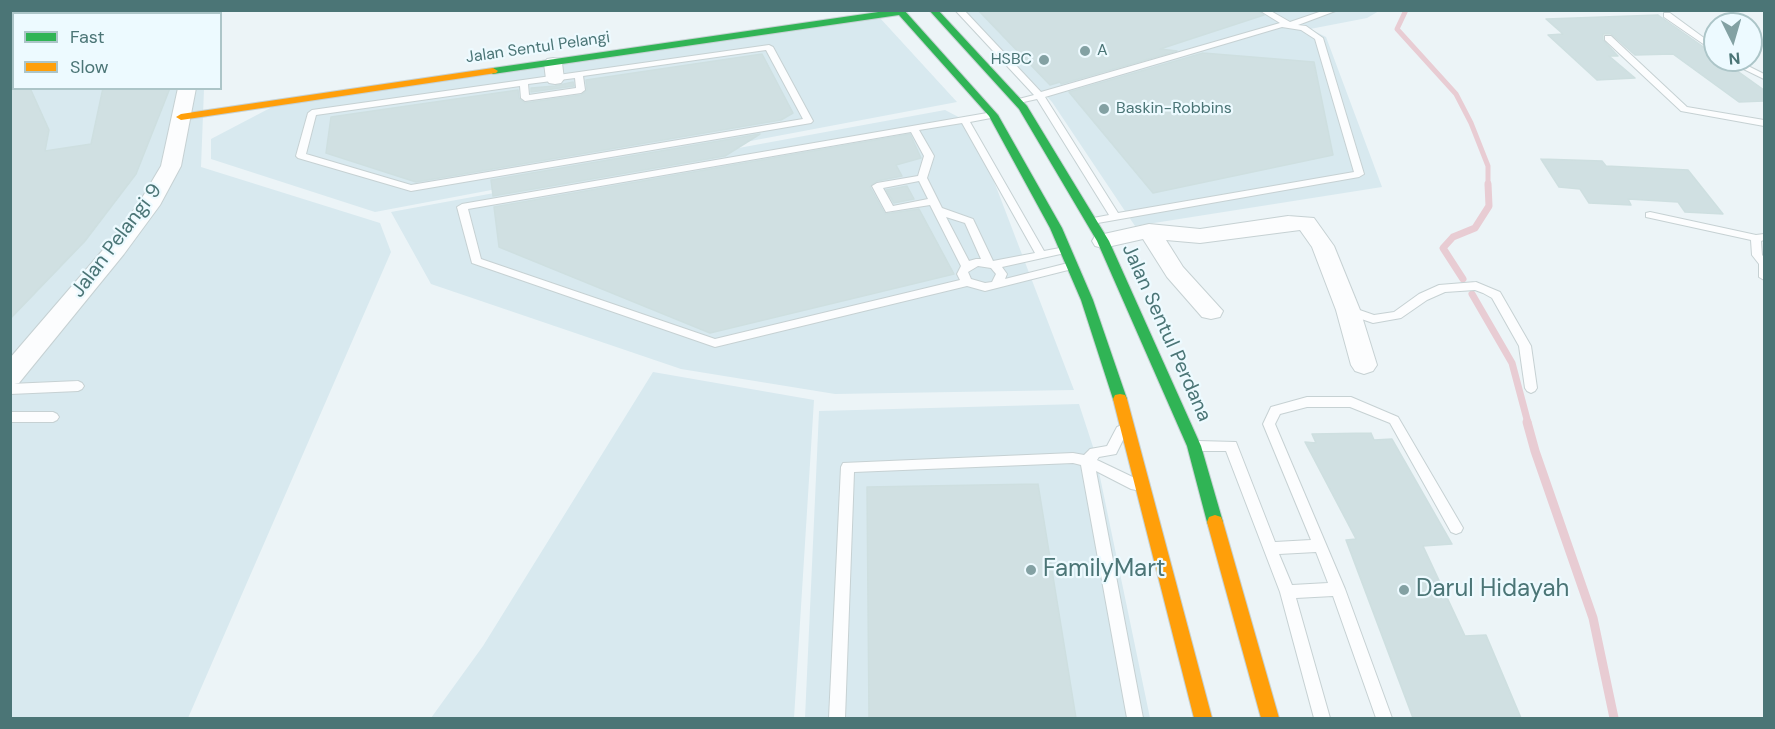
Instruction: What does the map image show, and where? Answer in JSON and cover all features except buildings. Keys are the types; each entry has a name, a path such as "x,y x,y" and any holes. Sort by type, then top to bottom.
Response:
{"main road":[{"name":"Jalan Sentul Perdana","path":"933,10 1019,103 1089,216 1096,252 1128,294 1194,446 1270,718"},
{"name":"Jalan Sentul Pelangi","path":"181,117 554,71 899,11"},
{"path":"899,11 993,115 1065,250 1084,258 1072,266 1087,300 1127,419 1203,718"},
{"path":"1096,252 1128,294"}],"street":[{"path":"56,10 70,10"},
{"name":"Jalan Pelangi 9","path":"10,376 116,249 149,205 171,166 187,90"},
{"path":"1096,252 1149,231 1200,236 1288,223 1306,223 1323,246 1348,310 1364,365"},
{"path":"1149,231 1175,272 1211,311"}],"lane":[{"path":"959,10 1041,97 1115,217"},
{"path":"1263,10 1290,26"},
{"path":"1290,26 1334,10"},
{"path":"1667,15 1703,41"},
{"path":"1019,103 1282,25 1303,28 1319,38 1359,174 1115,217 1089,216"},
{"path":"1608,38 1684,109 1764,123"},
{"path":"769,47 808,121 411,188 301,156 312,113 524,83 554,71 579,75 769,47"},
{"path":"524,83 525,98 581,90 579,75"},
{"path":"993,115 462,207 476,261 715,343 967,282 985,287 1072,266"},
{"path":"965,120 1041,255"},
{"path":"914,129 929,156 922,177 966,266"},
{"path":"922,177 877,186 890,210 934,201"},
{"path":"940,211 969,221 991,264 1002,274 996,284"},
{"path":"1650,215 1760,238 1756,255 1764,264 1764,277"},
{"path":"967,282 962,274 966,266 976,262 991,264 1065,250"},
{"path":"1348,310 1373,319 1397,315 1424,297 1443,288 1476,286 1487,290 1496,295 1525,346 1531,388"},
{"path":"10,389 78,386"},
{"path":"1383,718 1338,589 1269,424 1275,410 1307,402 1351,402 1394,420 1456,528"},
{"path":"10,417 53,417"},
{"path":"1087,461 1095,453 1111,450 1127,419"},
{"path":"1194,446 1231,446 1287,592 1322,718"},
{"path":"837,718 849,468 1073,458 1087,461 1134,482 1149,503"},
{"path":"1087,461 1134,718"},
{"path":"1271,548 1321,546"},
{"path":"1287,592 1338,589"}],"shaded area":[{"path":"964,11 1379,11 1367,18 1310,29 1326,37 1382,187 1135,226 1052,102"},
{"path":"880,18 957,102 375,212 211,159 211,139 274,106"},
{"path":"12,60 12,90 204,90 201,167 380,223 391,252 188,718 11,718 10,61"},
{"path":"945,110 972,124 1074,390 835,394 681,369 431,284 391,212"},
{"path":"653,372 814,400 794,718 431,718 483,646"},
{"path":"1079,404 1095,453 1150,718 805,718 819,411"}],"waterway":[{"path":"1406,10 1397,29 1456,94 1471,123 1488,166 1488,184"},
{"path":"1463,279 1443,248 1453,237 1475,228 1489,206 1488,184"},
{"path":"1472,294 1512,363 1528,423"},
{"path":"1527,422 1593,618 1614,718"}],"traffic: fast":[{"path":"899,10 993,115 1056,228 1087,300 1120,399"},
{"path":"933,10 1023,108 1103,241 1194,446 1215,522"},
{"path":"493,71 900,12"}],"traffic: slow":[{"path":"181,117 493,71"},
{"path":"1120,399 1203,718"},
{"path":"1215,522 1270,718"}],"place":[{"name":"A","path":"1085,51"},
{"name":"HSBC","path":"1044,60"},
{"name":"Baskin-Robbins","path":"1104,109"},
{"name":"FamilyMart","path":"1031,570"},
{"name":"Darul Hidayah","path":"1404,590"}]}
